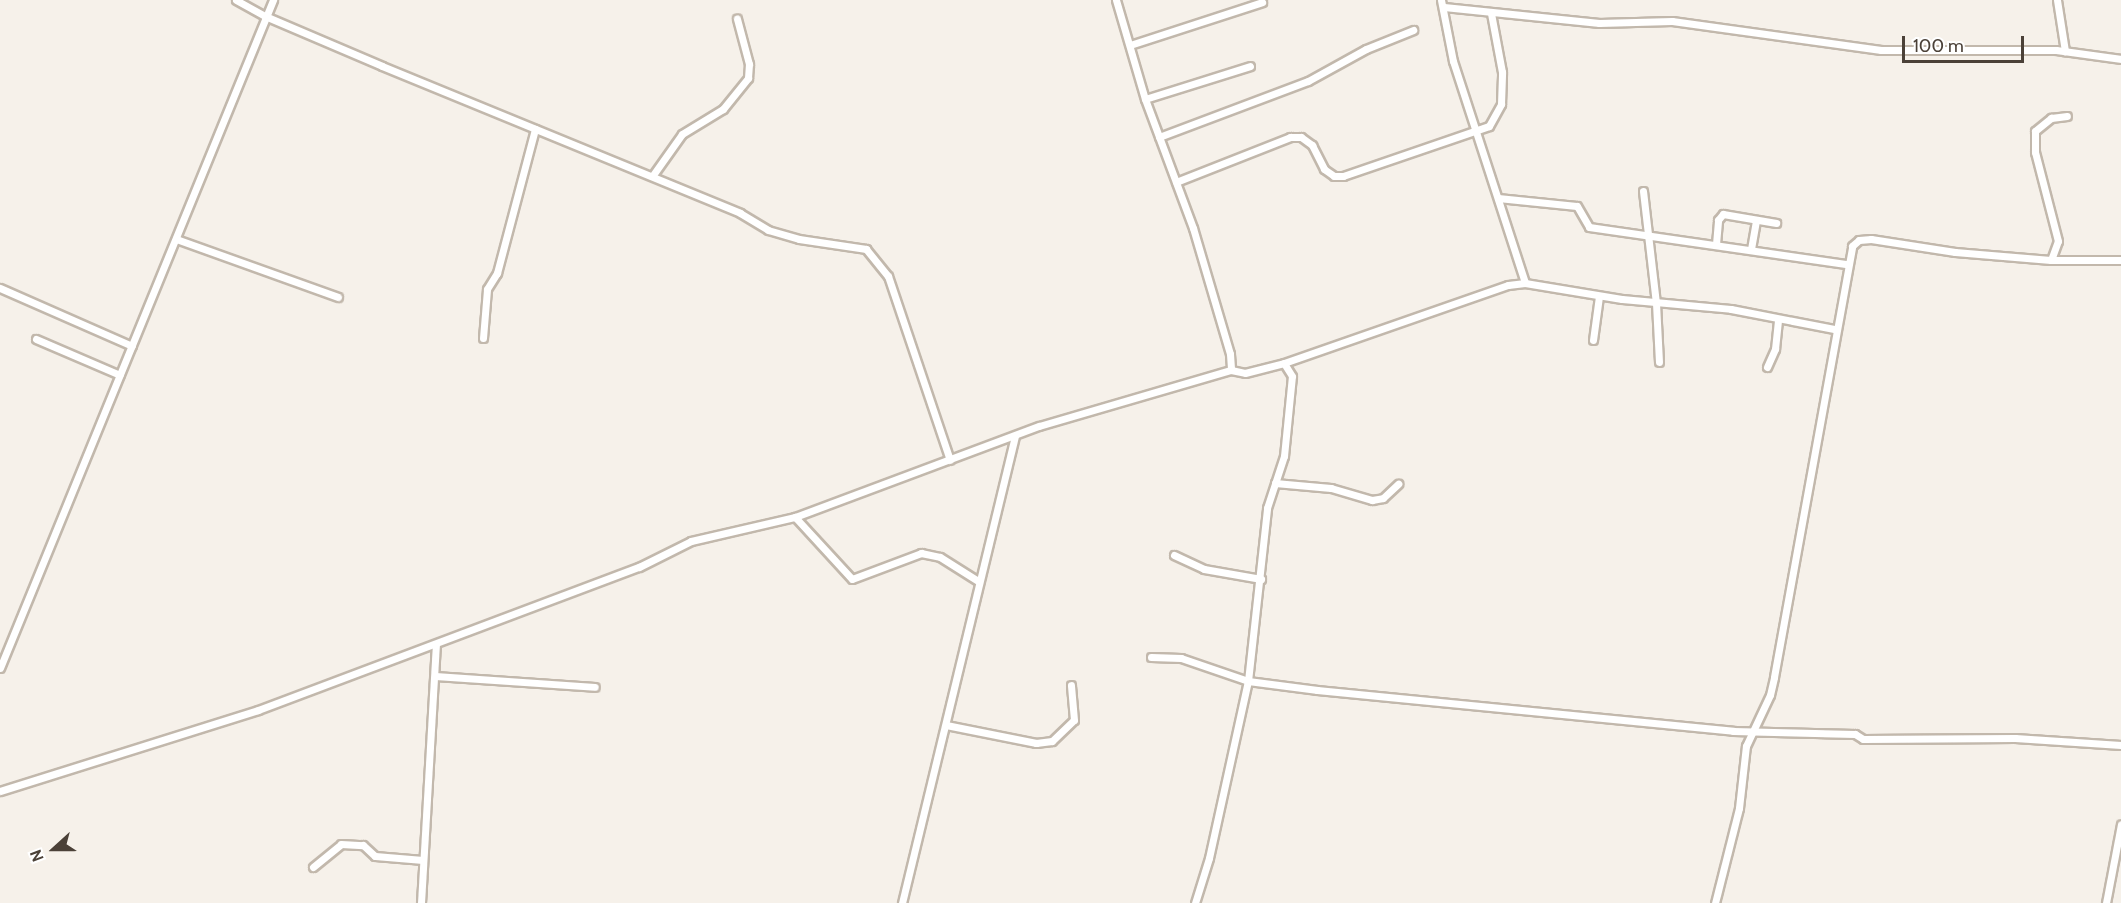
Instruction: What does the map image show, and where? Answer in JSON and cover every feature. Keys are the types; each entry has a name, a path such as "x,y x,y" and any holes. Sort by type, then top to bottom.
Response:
{"street":[{"path":"236,0 265,16 535,129 653,175 776,233 859,247 871,254 888,276 950,460"},
{"path":"0,668 273,0"},
{"path":"1116,0 1145,99 1176,182 1230,354 1231,370"},
{"path":"2057,0 2065,51"},
{"path":"1130,45 1262,2"},
{"path":"1525,283 1453,61 1442,4 1491,13 1599,23 1672,21 1881,50 2065,51 2121,59"},
{"path":"1176,182 1290,137 1301,138 1312,145 1324,169 1334,176 1343,176 1489,126 1501,104 1502,72 1491,13"},
{"path":"653,175 682,134 723,109 748,78 749,64 737,19"},
{"path":"1159,137 1308,81 1366,49 1413,30"},
{"path":"1145,99 1250,66"},
{"path":"2051,260 2058,241 2035,152 2035,131 2051,118 2067,116"},
{"path":"483,338 487,289 497,273 535,129"},
{"path":"1643,191 1656,303 1659,362"},
{"path":"1498,198 1570,204 1579,208 1589,227 1847,264"},
{"path":"1716,244 1719,216 1776,223"},
{"path":"1751,249 1756,220"},
{"path":"176,239 338,297"},
{"path":"1715,903 1739,808 1746,746 1774,677 1834,329 1852,246 1858,240 1871,239 1955,252 2051,260 2121,260"},
{"path":"0,791 258,710 639,567 691,541 795,517 1015,437 1039,426 1231,370 1245,373 1284,363 1449,303 1525,283 1599,296 1731,309 1778,321 1834,329"},
{"path":"0,288 132,346"},
{"path":"1593,340 1599,296"},
{"path":"1767,367 1775,349 1778,321"},
{"path":"36,339 120,375"},
{"path":"1194,903 1209,858 1248,681 1267,508 1284,456 1292,376 1284,363"},
{"path":"902,903 946,725 978,581 1015,437"},
{"path":"1275,483 1331,488 1372,500 1383,498 1398,484"},
{"path":"795,517 852,579 921,553 940,557 978,581"},
{"path":"1174,555 1204,569 1261,579"},
{"path":"421,903 436,645"},
{"path":"1151,657 1181,658 1248,681 1753,731 1855,734 1863,739 2015,738 2121,745"},
{"path":"435,676 595,687"},
{"path":"946,725 1036,743 1052,741 1074,720 1071,685"},
{"path":"2106,903 2121,824"},
{"path":"313,867 341,844 363,845 375,855 423,860"}]}
